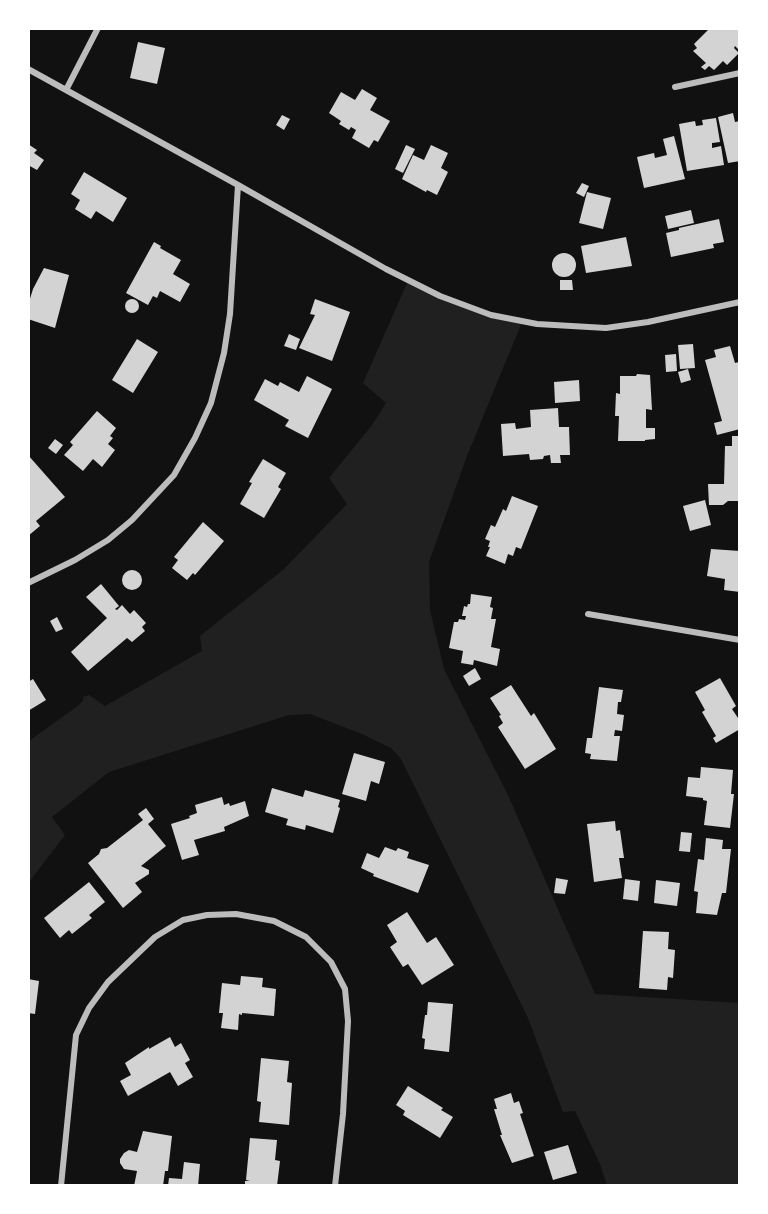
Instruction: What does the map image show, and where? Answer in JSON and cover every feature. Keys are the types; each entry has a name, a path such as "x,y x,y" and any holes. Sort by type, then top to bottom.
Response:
{"street":[{"path":"66,90 98,28"},
{"path":"28,69 386,270 440,296 491,315 537,324 606,328 648,322 740,302"},
{"path":"675,87 740,73"},
{"path":"28,583 75,560 108,540 132,520 174,475 195,438 211,402 230,314 238,185"},
{"path":"588,614 740,640"},
{"path":"61,1185 76,1035 89,1008 108,982 155,937 183,920 207,915 236,914 274,921 306,938 331,962 345,989 348,1021 343,1114 335,1185"}],"shaded area":[{"path":"408,281 440,297 522,322 467,456 429,562 430,610 444,669 508,795 595,994 739,1003 739,1185 607,1185 600,1164 575,1111 563,1112 528,1018 401,759 391,748 362,734 310,714 289,715 109,772 52,817 65,835 29,882 29,741 79,705 83,697 89,695 105,706 202,651 200,636 284,569 347,504 329,478 372,425 386,403 363,383"}],"building":[{"path":"710,28 740,28 740,51 735,46 734,48 739,53 727,65 723,61 714,70 709,66 705,70 701,67 706,63 693,51 697,48 694,44"},
{"path":"138,42 165,48 157,84 130,78"},
{"path":"362,89 377,98 370,110 390,121 378,142 374,140 369,148 352,138 356,130 351,127 349,130 339,124 341,121 329,113 341,92 355,100"},
{"path":"733,113 735,122 740,121 740,161 728,163 718,117"},
{"path":"282,115 290,119 284,130 276,125"},
{"path":"716,118 720,142 712,143 712,148 721,146 724,165 687,171 679,124 695,121 696,126 703,125 702,120"},
{"path":"674,136 685,179 644,188 637,157 654,153 655,158 667,155 663,139"},
{"path":"28,144 37,150 34,153 44,160 37,170 28,165"},
{"path":"406,145 415,149 403,173 395,169"},
{"path":"431,145 448,153 441,168 448,172 437,195 427,190 426,192 402,179 413,155 424,160"},
{"path":"84,172 127,198 113,222 96,211 91,219 75,209 80,200 71,194"},
{"path":"582,183 589,186 584,197 576,193"},
{"path":"587,192 611,198 603,229 579,223"},
{"path":"691,210 694,223 668,229 665,216"},
{"path":"719,219 724,242 713,244 714,248 671,257 666,233"},
{"path":"626,237 632,266 586,273 581,246"},
{"path":"154,242 181,260 173,274 190,284 180,302 160,291 157,298 153,296 148,305 126,293"},
{"path":"564,253 569,254 575,260 575,270 569,276 564,277 559,276 553,270 552,265 553,260 559,254"},
{"path":"44,268 69,275 55,328 28,319 28,305 33,289"},
{"path":"560,280 572,280 573,290 560,290"},
{"path":"132,299 137,301 139,306 137,311 132,313 127,311 125,306 127,301"},
{"path":"315,299 350,312 332,361 299,348 315,315 310,314"},
{"path":"289,334 300,339 296,350 284,346"},
{"path":"137,339 158,352 133,393 112,380"},
{"path":"693,344 695,368 680,369 678,345"},
{"path":"730,346 735,363 740,364 740,429 717,435 714,423 722,421 705,360 716,357 714,350"},
{"path":"676,354 677,371 666,372 665,355"},
{"path":"688,369 691,380 681,383 678,372"},
{"path":"637,374 650,375 652,410 646,409 646,428 655,428 655,439 618,441 619,416 615,416 616,393 620,394 620,376 636,376"},
{"path":"307,376 332,389 308,438 285,426 289,420 254,400 265,379 278,386 280,382 299,392"},
{"path":"579,380 580,401 555,403 554,382"},
{"path":"558,408 559,427 569,427 570,455 560,455 561,463 551,463 550,455 544,456 543,459 530,460 529,454 503,456 501,424 515,423 516,429 531,427 530,410"},
{"path":"97,411 116,428 108,444 115,450 102,467 93,459 83,471 64,455 73,445 70,442"},
{"path":"732,436 740,436 740,501 709,505 708,484 724,484 725,446 732,446"},
{"path":"55,439 63,445 56,454 48,448"},
{"path":"28,455 65,497 36,521 40,526 28,536"},
{"path":"263,459 286,473 278,487 281,489 264,518 240,504 252,483 249,482"},
{"path":"512,496 538,506 521,549 516,547 513,556 508,554 505,564 486,556 490,541 485,539 491,525 495,527 503,509 506,511"},
{"path":"705,500 711,525 690,531 683,506"},
{"path":"203,522 224,541 195,575 193,573 187,580 172,568 178,560 174,557"},
{"path":"711,549 740,551 740,592 724,590 725,579 707,576"},
{"path":"132,570 139,573 142,580 139,587 132,590 125,587 122,580 125,573"},
{"path":"101,584 119,606 115,609 117,610 122,605 130,614 134,610 146,623 142,627 145,631 132,642 127,638 88,671 71,652 107,618 86,597"},
{"path":"471,594 492,597 491,619 496,619 491,647 500,649 497,666 474,660 473,665 461,663 463,651 449,648 454,622 458,622 459,619 465,620 466,616 462,616 464,606 467,607 470,604"},
{"path":"57,617 63,629 56,632 50,621"},
{"path":"475,668 481,679 469,686 463,676"},
{"path":"720,678 736,706 732,709 740,721 740,729 716,743 713,738 716,736 702,712 705,710 695,692"},
{"path":"33,679 46,700 28,711 28,682"},
{"path":"511,685 531,716 534,713 556,749 525,769 498,727 503,723 499,716 501,715 490,698"},
{"path":"599,687 623,690 621,702 618,702 617,714 624,715 622,731 615,730 614,736 620,736 617,761 590,759 591,754 585,753 587,738 592,738"},
{"path":"354,753 385,762 379,784 371,781 366,801 342,794"},
{"path":"701,767 733,770 731,794 734,794 730,828 704,825 707,801 703,798 686,796 688,777 700,778"},
{"path":"272,788 303,797 305,790 340,800 333,833 306,825 305,830 286,825 288,819 265,812"},
{"path":"222,797 224,805 229,803 230,806 245,801 249,816 224,827 225,831 194,840 199,855 182,860 171,824 190,818 189,816 197,813 195,805"},
{"path":"146,808 154,819 148,824 166,846 141,866 149,870 149,874 135,883 142,892 123,908 88,863 99,854 101,849 107,848 143,820 138,814"},
{"path":"615,821 616,831 620,830 624,858 619,858 622,878 594,882 587,824"},
{"path":"681,832 692,833 690,852 679,851"},
{"path":"706,838 723,840 722,849 731,849 726,893 722,893 717,915 696,913 698,892 694,891 698,859 704,860"},
{"path":"385,847 409,852 407,858 429,865 418,893 373,876 374,874 361,868 367,853 379,858"},
{"path":"556,878 568,880 565,894 554,893"},
{"path":"625,879 640,881 638,901 623,899"},
{"path":"656,880 680,883 677,906 654,903"},
{"path":"89,882 105,902 89,915 92,918 72,934 69,930 60,938 44,918"},
{"path":"407,912 427,943 436,937 454,965 422,985 408,964 403,967 390,947 397,942 387,925"},
{"path":"643,931 669,932 668,949 675,950 673,978 668,977 667,990 639,988"},
{"path":"241,976 263,978 262,987 276,989 274,1016 242,1013 242,1015 239,1014 238,1030 221,1028 223,1013 219,1013 222,983 240,985"},
{"path":"28,979 39,981 35,1014 28,1013"},
{"path":"428,1002 453,1004 449,1052 424,1049 425,1039 422,1038"},
{"path":"170,1037 175,1047 181,1043 190,1060 185,1063 193,1077 178,1086 170,1072 128,1096 120,1081 131,1075 125,1063 149,1047 149,1049"},
{"path":"261,1058 289,1061 287,1082 292,1083 289,1125 259,1122 261,1102 257,1101"},
{"path":"408,1086 453,1117 440,1138 403,1115 405,1111 396,1105"},
{"path":"511,1093 514,1103 519,1101 523,1113 520,1114 534,1156 512,1163 500,1135 502,1135 494,1109 497,1109 494,1099"},
{"path":"143,1131 172,1136 168,1171 165,1171 163,1186 134,1186 137,1171 124,1169 120,1163 124,1153 129,1150 137,1152"},
{"path":"250,1138 277,1140 275,1160 280,1161 277,1186 245,1186 245,1181 250,1181 246,1180"},
{"path":"568,1145 577,1173 553,1180 544,1152"},
{"path":"184,1162 200,1164 198,1186 168,1186 169,1178 182,1179"}]}
